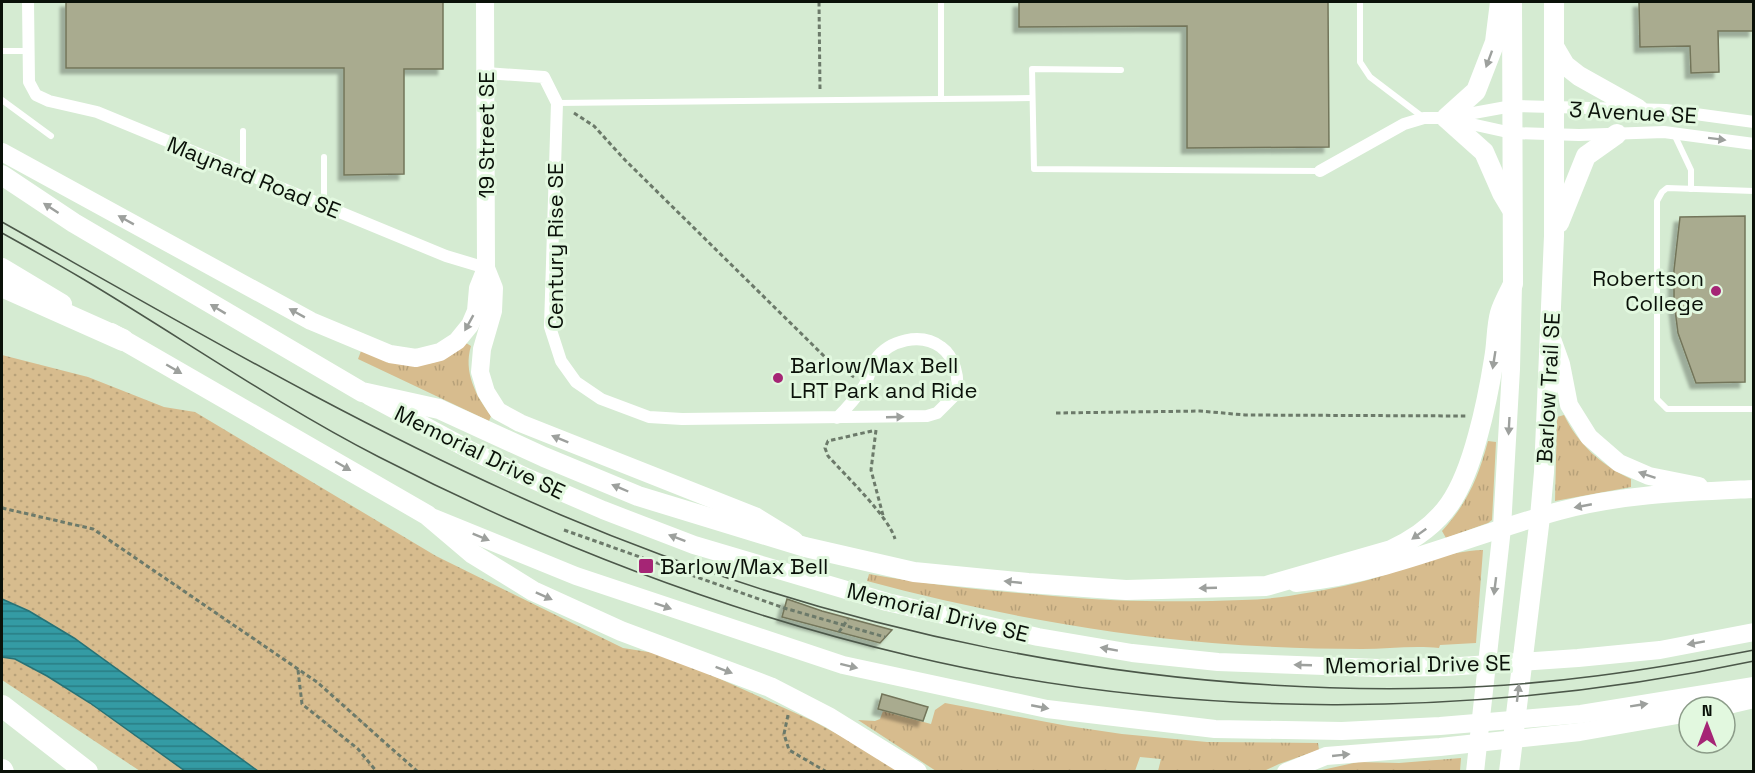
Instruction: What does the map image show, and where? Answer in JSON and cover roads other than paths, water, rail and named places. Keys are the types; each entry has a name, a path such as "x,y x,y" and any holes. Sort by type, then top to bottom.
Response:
{"highway":[{"path":"2,286 123,340"},
{"path":"2,706 87,771"},
{"path":"2,726 70,771"}],"main road":[{"name":"19 Street SE","path":"486,2 486,268"},
{"path":"1500,2 1495,42 1476,91 1446,118 1484,152 1512,211"},
{"name":"Barlow Trail SE","path":"1475,771 1502,528 1511,369 1512,2"},
{"name":"Barlow Trail SE","path":"1509,771 1540,517 1551,335 1554,237 1554,2"},
{"path":"1555,48 1565,65 1579,76 1638,109"},
{"path":"1554,237 1586,156 1617,134"},
{"path":"2,152 311,321 390,354 416,358 440,352 457,341 470,325 476,311 478,288 486,268"},
{"name":"Memorial Drive SE","path":"2,175 74,223 362,392 468,449 603,510 694,545 887,602 1038,637 1132,653 1240,663 1378,668 1446,667 1578,658 1660,650 1754,632"},
{"path":"2,268 427,515 576,576 843,665 1047,709 1215,729 1342,731 1581,723 1677,714"},
{"path":"486,268 494,288 493,311 482,349 480,372 486,392 498,411 520,423 755,516 806,547"},
{"path":"1266,586 1391,550 1410,541 1426,529 1451,503 1462,486 1469,468 1495,357 1500,314 1513,284"},
{"path":"1551,335 1561,364 1569,405 1589,437 1619,463 1649,477 1725,490"},
{"path":"362,392 439,409 544,457 638,496 806,547 914,572 1125,590 1266,586 1343,577 1396,564 1561,510 1622,499 1754,489"},
{"path":"427,515 473,554 533,591 621,631 770,687 830,718 917,771"},
{"path":"1286,771 1326,756 1440,747 1581,723 1754,686"},
{"path":"1737,703 1754,699"}],"street":[{"path":"28,2 28,51"},
{"name":"Maynard Road SE","path":"28,51 29,82 36,95 49,101 97,112 446,256 486,268"},
{"name":"Century Rise SE","path":"486,73 544,77 557,103 550,327 561,361 576,382 601,399 650,417 682,419 837,418 927,416 949,403 957,393 959,381 948,352 937,344 906,339 888,348 875,360 865,384 837,418"},
{"name":"3 Avenue SE","path":"1446,118 1512,106 1666,110 1754,122"},
{"path":"1320,171 1404,124 1424,118 1446,118"},
{"name":"3 Avenue SE","path":"1446,118 1512,133 1674,134 1754,144"}],"lane":[{"path":"941,2 941,99"},
{"path":"1360,2 1360,62 1370,77 1424,118"},
{"path":"2,51 28,51"},
{"path":"1121,70 1032,69 1034,169 1320,171"},
{"path":"557,103 1032,98"},
{"path":"2,100 51,136"},
{"path":"243,131 243,173"},
{"path":"1674,134 1691,170 1691,189"},
{"path":"324,157 324,206"},
{"path":"1754,191 1667,188 1657,201 1657,399 1667,409 1754,409"}],"water":[{"path":"2,599 29,611 74,638 258,771 185,771 90,703 47,676 15,659 2,657"}],"tram line":[{"path":"2,222 277,376 489,483 561,515 665,556 772,593 881,623 992,648 1103,668 1215,681 1328,688 1440,688 1519,684 1637,670 1754,650"},
{"path":"2,233 120,301 266,393 341,437 507,519 573,547 705,597 773,619 911,656 1014,677 1119,692 1225,701 1332,705 1439,702 1545,694 1650,680 1754,661"}],"place":[{"name":"Robertson College","path":"1716,291"},
{"name":"Barlow/Max Bell LRT Park and Ride","path":"778,378"},
{"name":"Barlow/Max Bell","path":"646,566"}]}
